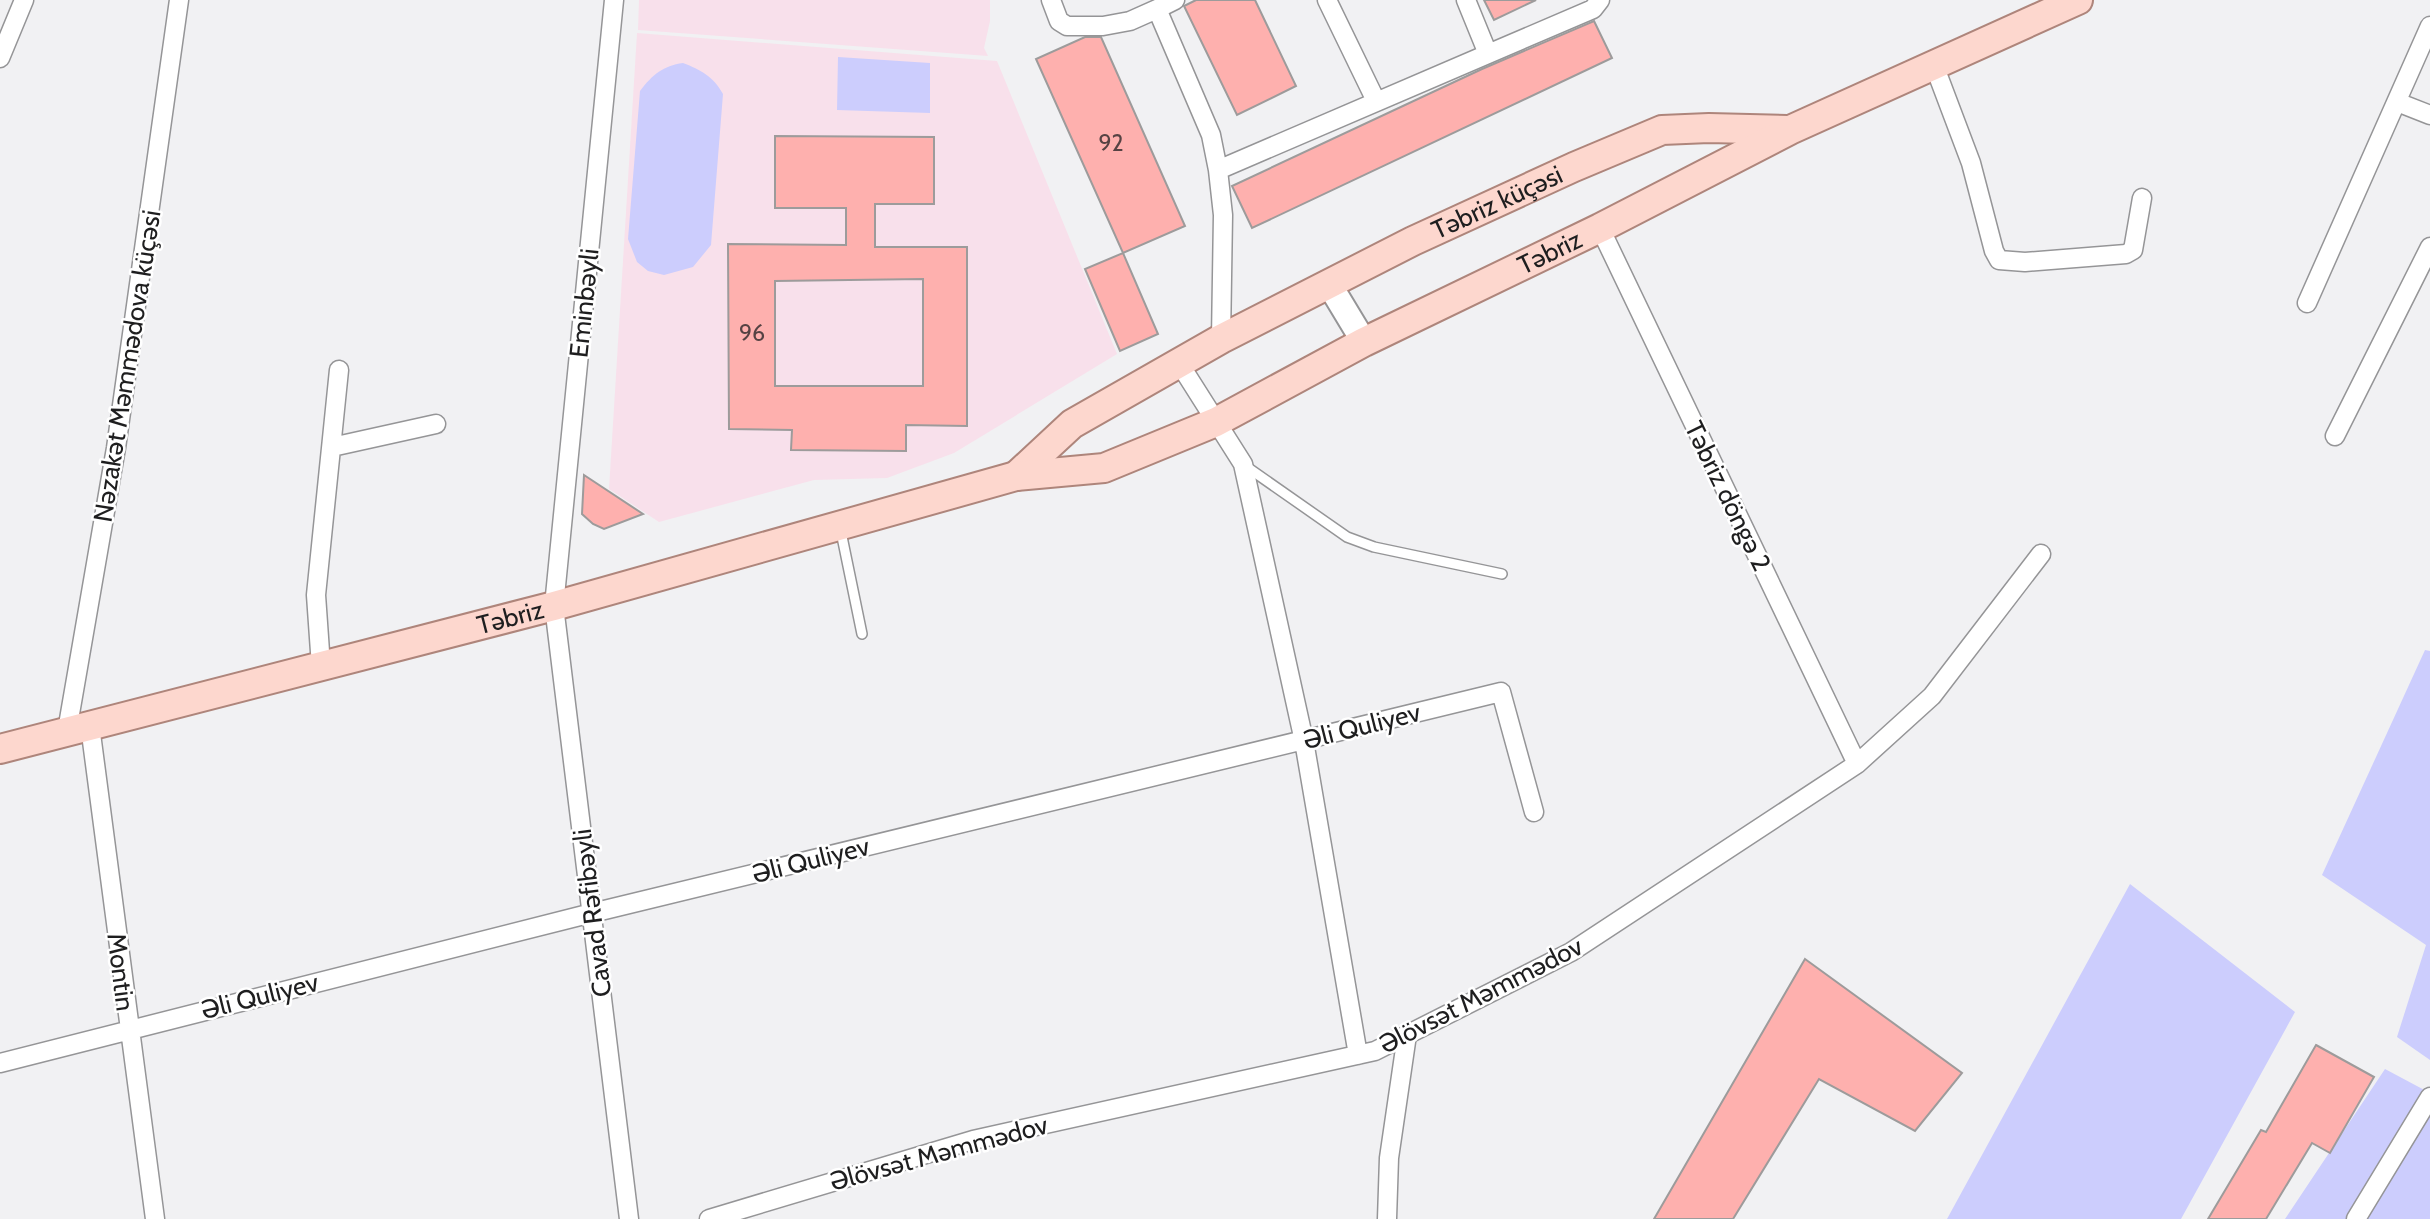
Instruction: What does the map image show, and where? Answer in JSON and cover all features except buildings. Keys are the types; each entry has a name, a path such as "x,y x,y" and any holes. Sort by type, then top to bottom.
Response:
{"main road":[{"name":"Təbriz","path":"0,749 554,606 1016,476 1104,468 1216,422 1364,342 1600,228 1790,130 2078,0"},
{"name":"Təbriz küçəsi","path":"1221,339 1413,241 1662,130 1790,130"},
{"path":"1329,284 1364,342"},
{"name":"Təbriz","path":"1016,476 1072,424 1221,339"}],"street":[{"path":"0,58 24,0"},
{"name":"Nəzakət Məmmədova küçəsi","path":"79,729 179,0"},
{"name":"Eminbəyli","path":"554,606 614,0"},
{"path":"1051,0 1059,21 1067,26 1103,26 1130,21 1175,0"},
{"path":"1327,0 1376,102"},
{"path":"1466,0 1488,54"},
{"path":"1218,170 1593,9 1600,0"},
{"path":"1157,9 1211,135 1218,170 1223,215 1221,339"},
{"path":"2307,303 2430,26"},
{"path":"1934,65 1971,163 1994,251 1999,260 2025,262 2126,254 2133,250 2142,198"},
{"path":"2397,102 2430,115"},
{"name":"Təbriz döngə 2","path":"1600,228 1857,764"},
{"path":"2335,436 2430,247"},
{"path":"1178,363 1243,464 1304,741 1358,1055"},
{"path":"321,666 316,595 339,370"},
{"path":"332,447 436,424"},
{"name":"Əlövsət Məmmədov","path":"709,1219 973,1140 1375,1051 1571,952 1857,764 1932,696 2041,554"},
{"name":"Cavad Rəfibəyli","path":"554,606 629,1219"},
{"name":"Əli Quliyev","path":"0,1063 592,913 1501,692 1534,812"},
{"name":"Montin","path":"79,729 129,1029 155,1219"},
{"path":"1387,1219 1389,1158 1407,1035"},
{"path":"2356,1219 2430,1097"}],"lane":[{"path":"1243,464 1347,537 1374,547 1502,574"},
{"path":"839,526 862,634"}],"shaded area":[{"path":"639,0 990,0 990,21 984,48 988,56 638,30"},
{"path":"637,33 997,61 1117,354 954,453 887,478 814,480 659,522 609,489"},
{"path":"838,57 930,63 930,113 837,110"},
{"path":"683,63 706,74 723,94 711,245 693,267 664,275 648,271 637,262 628,239 640,91 659,72"},
{"path":"2425,650 2430,651 2430,1060 2397,1037 2426,945 2322,875"},
{"path":"2130,884 2295,1012 2181,1219 1947,1219"},
{"path":"2385,1069 2430,1093 2430,1219 2285,1219"}]}
